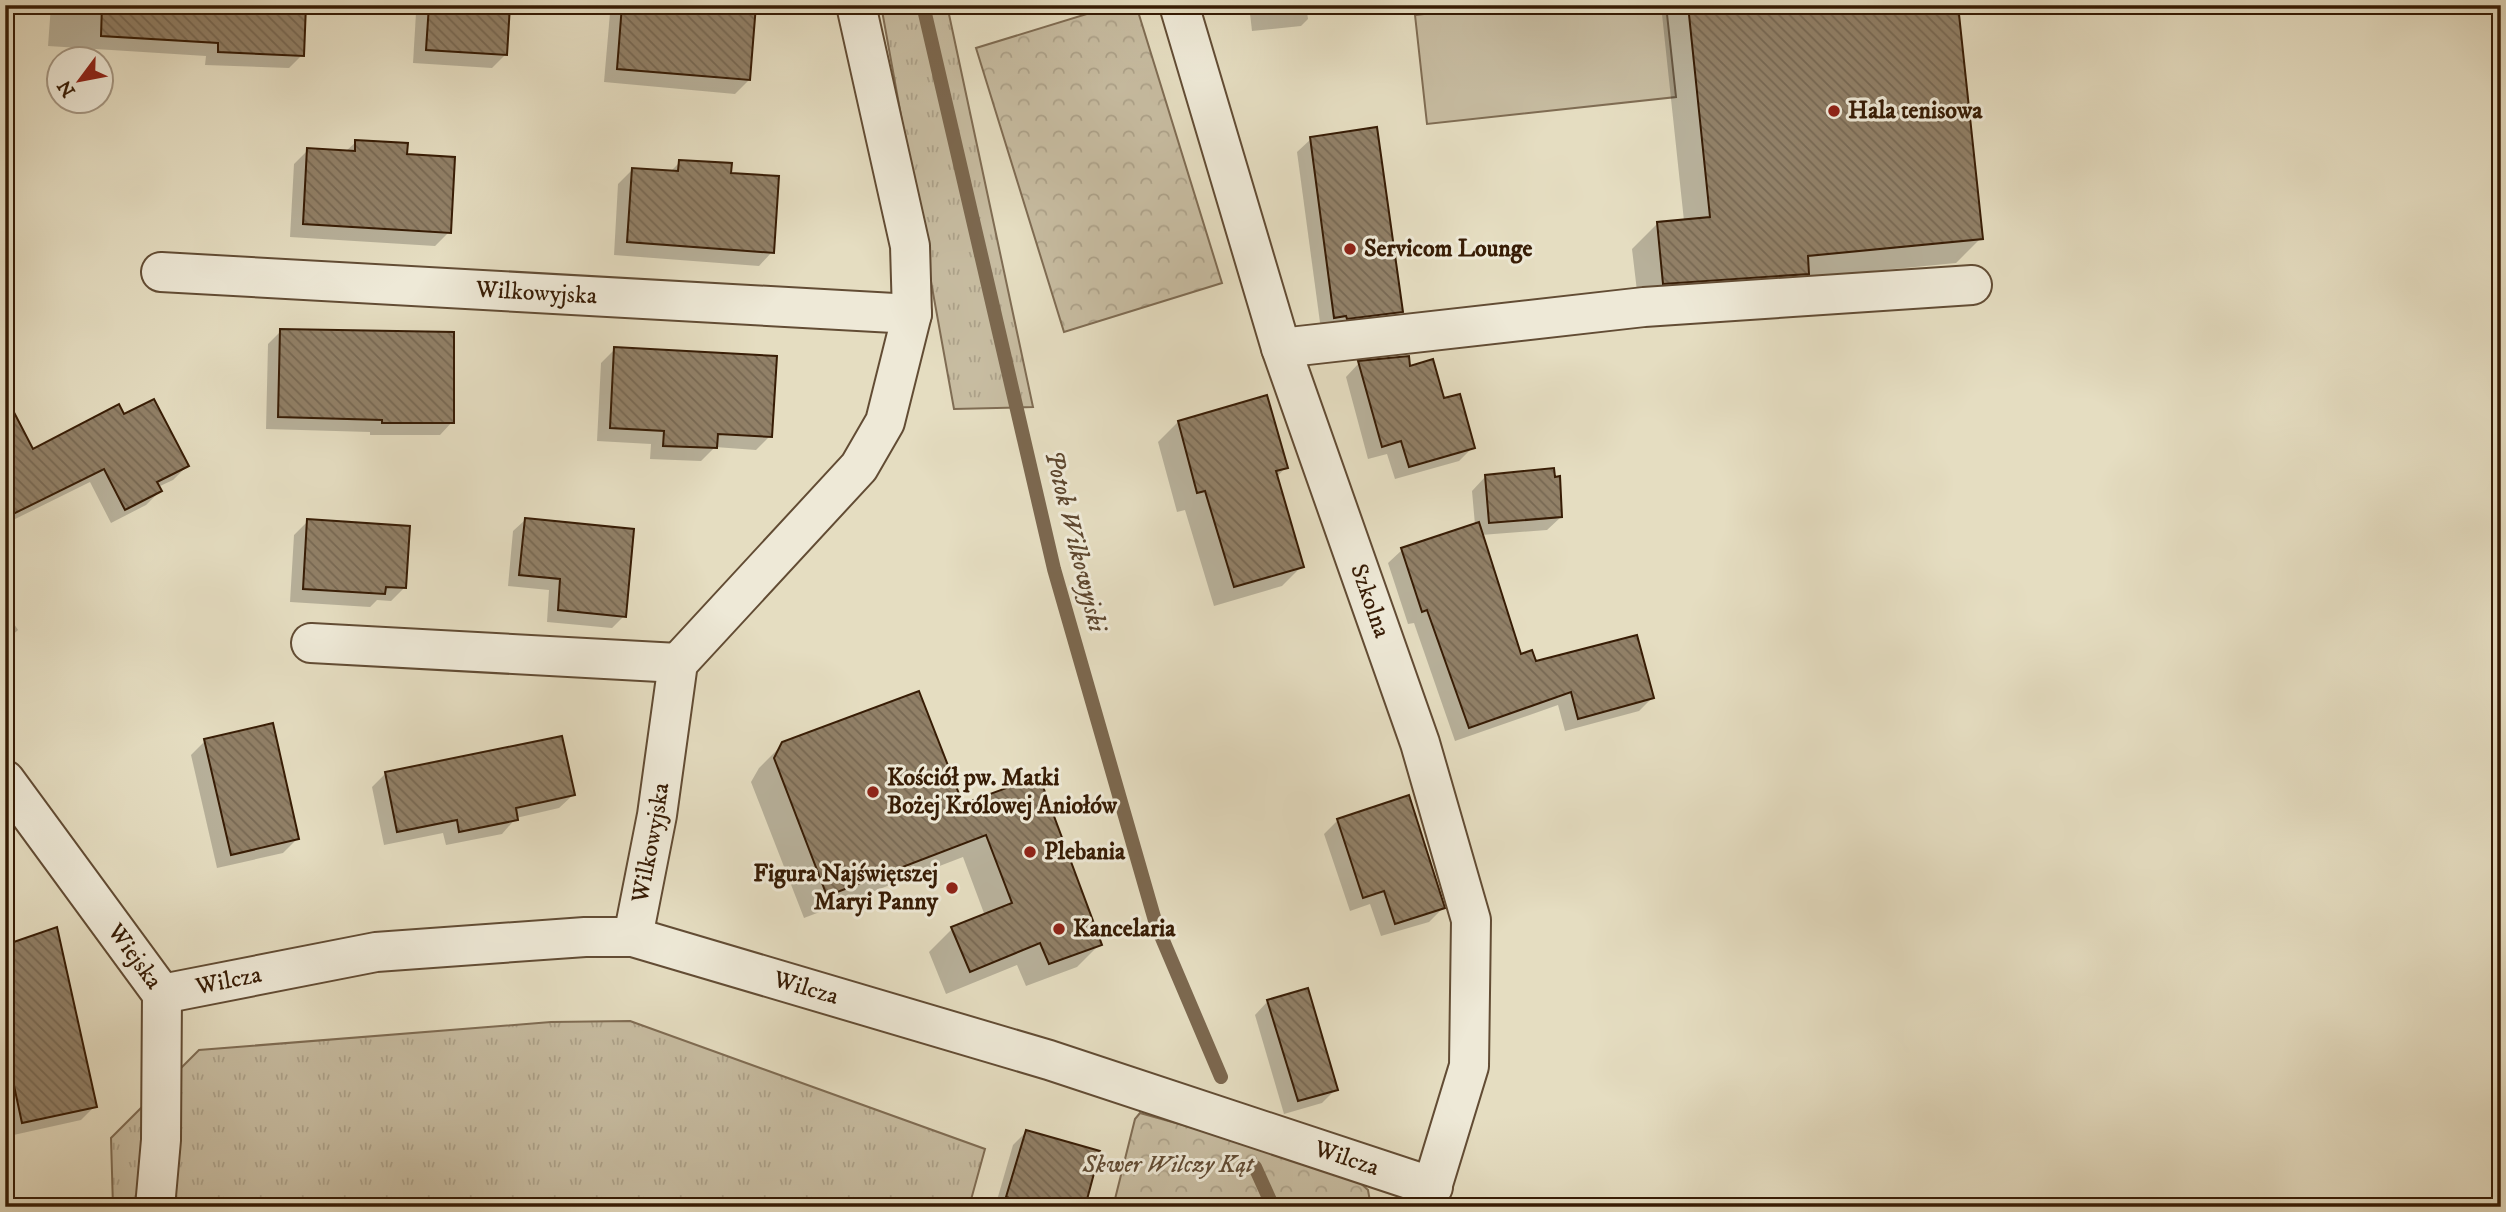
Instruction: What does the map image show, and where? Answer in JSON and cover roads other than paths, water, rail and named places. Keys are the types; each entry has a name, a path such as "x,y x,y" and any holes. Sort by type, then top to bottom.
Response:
{"street":[{"path":"311,643 678,663 859,467 885,422 912,314 910,246 856,5"},
{"name":"Szkolna","path":"1179,5 1281,348 1420,743 1471,920 1469,1066 1430,1197"},
{"name":"Wilkowyjska","path":"161,272 912,314"},
{"path":"1281,348 1644,307 1972,285"},
{"name":"Wilkowyjska","path":"633,937 657,815 678,663"},
{"name":"Wiejska","path":"5,780 162,994 161,1140 155,1207"},
{"name":"Wilcza","path":"162,994 376,951 585,937 633,937 1049,1060 1430,1197"}],"waterway":[{"name":"Potok Wilkowyjski","path":"923,5 1054,569 1156,924 1221,1077"},
{"name":"Potok Wilkowyjski","path":"1255,1167 1273,1207"}],"place":[{"name":"Hala tenisowa","path":"1834,111"},
{"name":"Servicom Lounge","path":"1350,249"},
{"name":"Kościół pw. Matki Bożej Królowej Aniołów","path":"873,792"},
{"name":"Plebania","path":"1030,852"},
{"name":"Figura Najświętszej Maryi Panny","path":"952,888"},
{"name":"Kancelaria","path":"1059,929"}],"park label":[{"name":"Skwer Wilczy Kąt","path":"1168,1165"}]}
